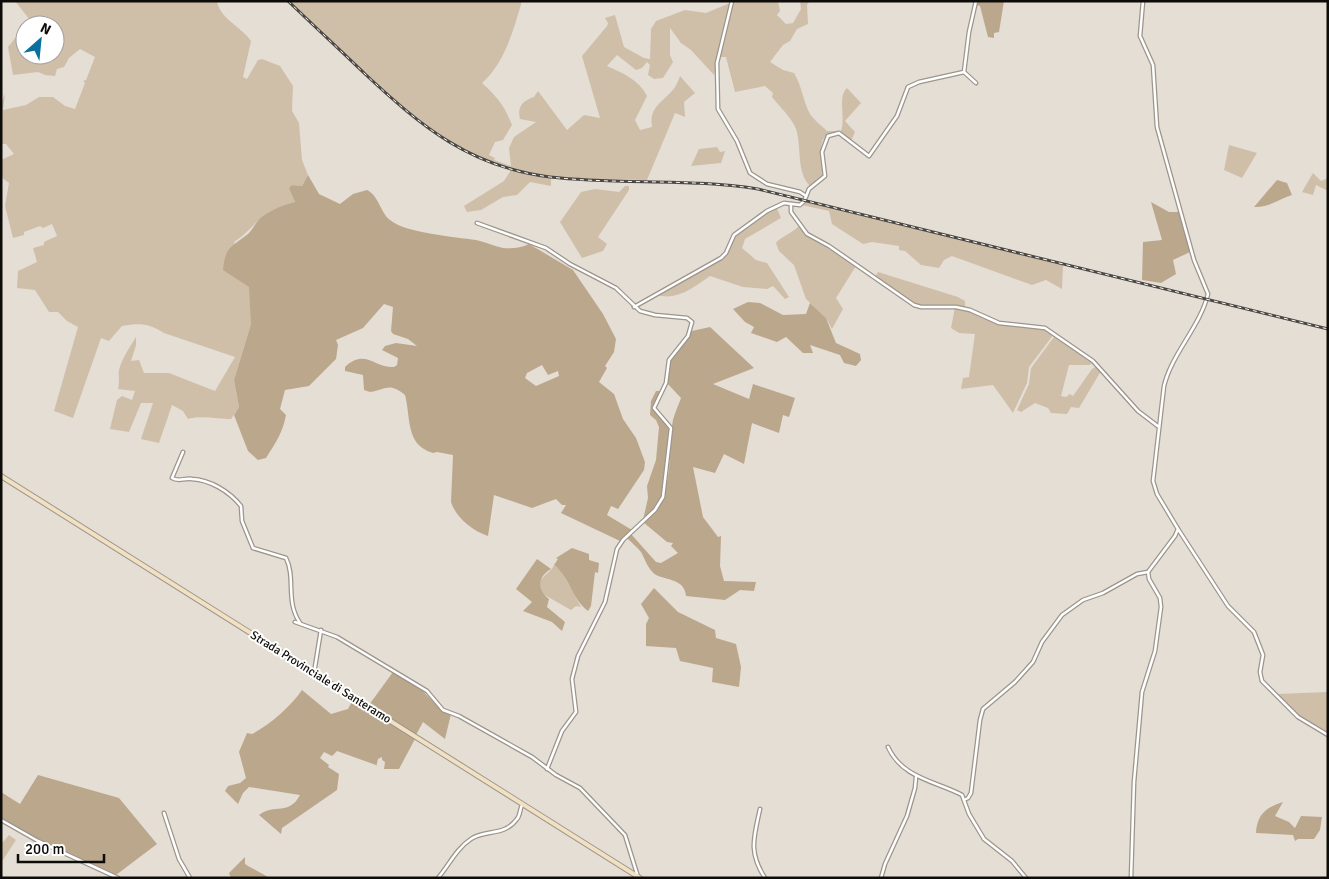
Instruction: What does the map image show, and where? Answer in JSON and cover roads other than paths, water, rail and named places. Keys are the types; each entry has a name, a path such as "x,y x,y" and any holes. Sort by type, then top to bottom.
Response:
{"main road":[{"name":"Strada Provinciale di Santeramo","path":"1,476 639,877"}],"street":[{"path":"732,1 717,62 718,109 737,141 751,174 767,184 800,192 805,198"},
{"path":"964,72 969,32 976,1"},
{"path":"1143,1 1140,36 1153,66 1157,127 1194,260 1208,296 1198,319 1167,376 1159,427 1154,485 1159,500 1228,606 1253,630 1263,655 1260,671 1262,681 1298,717 1328,735"},
{"path":"634,306 678,284 690,274 721,258 726,253 734,235 781,203 800,205 809,189 825,176 822,152 828,136 839,133 864,154 870,155 886,129 897,116 908,87 919,82 964,72"},
{"path":"964,72 976,83"},
{"path":"791,204 791,212 807,234 829,246 914,305 924,308 956,307 970,310 999,323 1045,328 1093,362 1138,411 1159,427"},
{"path":"477,223 546,248 570,264 616,288 640,310 655,315 686,318 692,322 688,336 670,360 666,383 654,408 671,428 664,493 655,510 623,540 615,553 605,602 582,643 572,675 576,712 562,731 547,769"},
{"path":"183,452 172,475 174,480 200,480 222,489 241,506 242,521 253,548 286,558 289,566 292,610 301,624"},
{"path":"964,800 971,794 980,720 984,709 1022,676 1033,662 1042,642 1065,613 1083,600 1103,593 1137,574 1148,572 1175,536 1178,529"},
{"path":"1131,878 1134,782 1142,692 1155,651 1162,607 1160,598 1149,579 1148,572"},
{"path":"295,622 337,637 422,688 440,708 535,758 547,769 584,792 598,809 625,835 639,877"},
{"path":"314,673 321,630"},
{"path":"888,747 897,760 916,777 958,793 964,800 969,814 984,839 1012,861 1026,878"},
{"path":"881,878 885,864 907,816 916,777"},
{"path":"438,878 464,844 474,837 497,833 505,829 517,819 523,804"},
{"path":"760,809 754,838 754,857 765,878"},
{"path":"164,813 179,858 190,878"},
{"path":"1,820 45,844 118,878"}],"railway":[{"path":"288,1 365,74 427,127 471,154 495,164 521,172 550,177 602,181 680,182 758,189 1328,329"}]}
